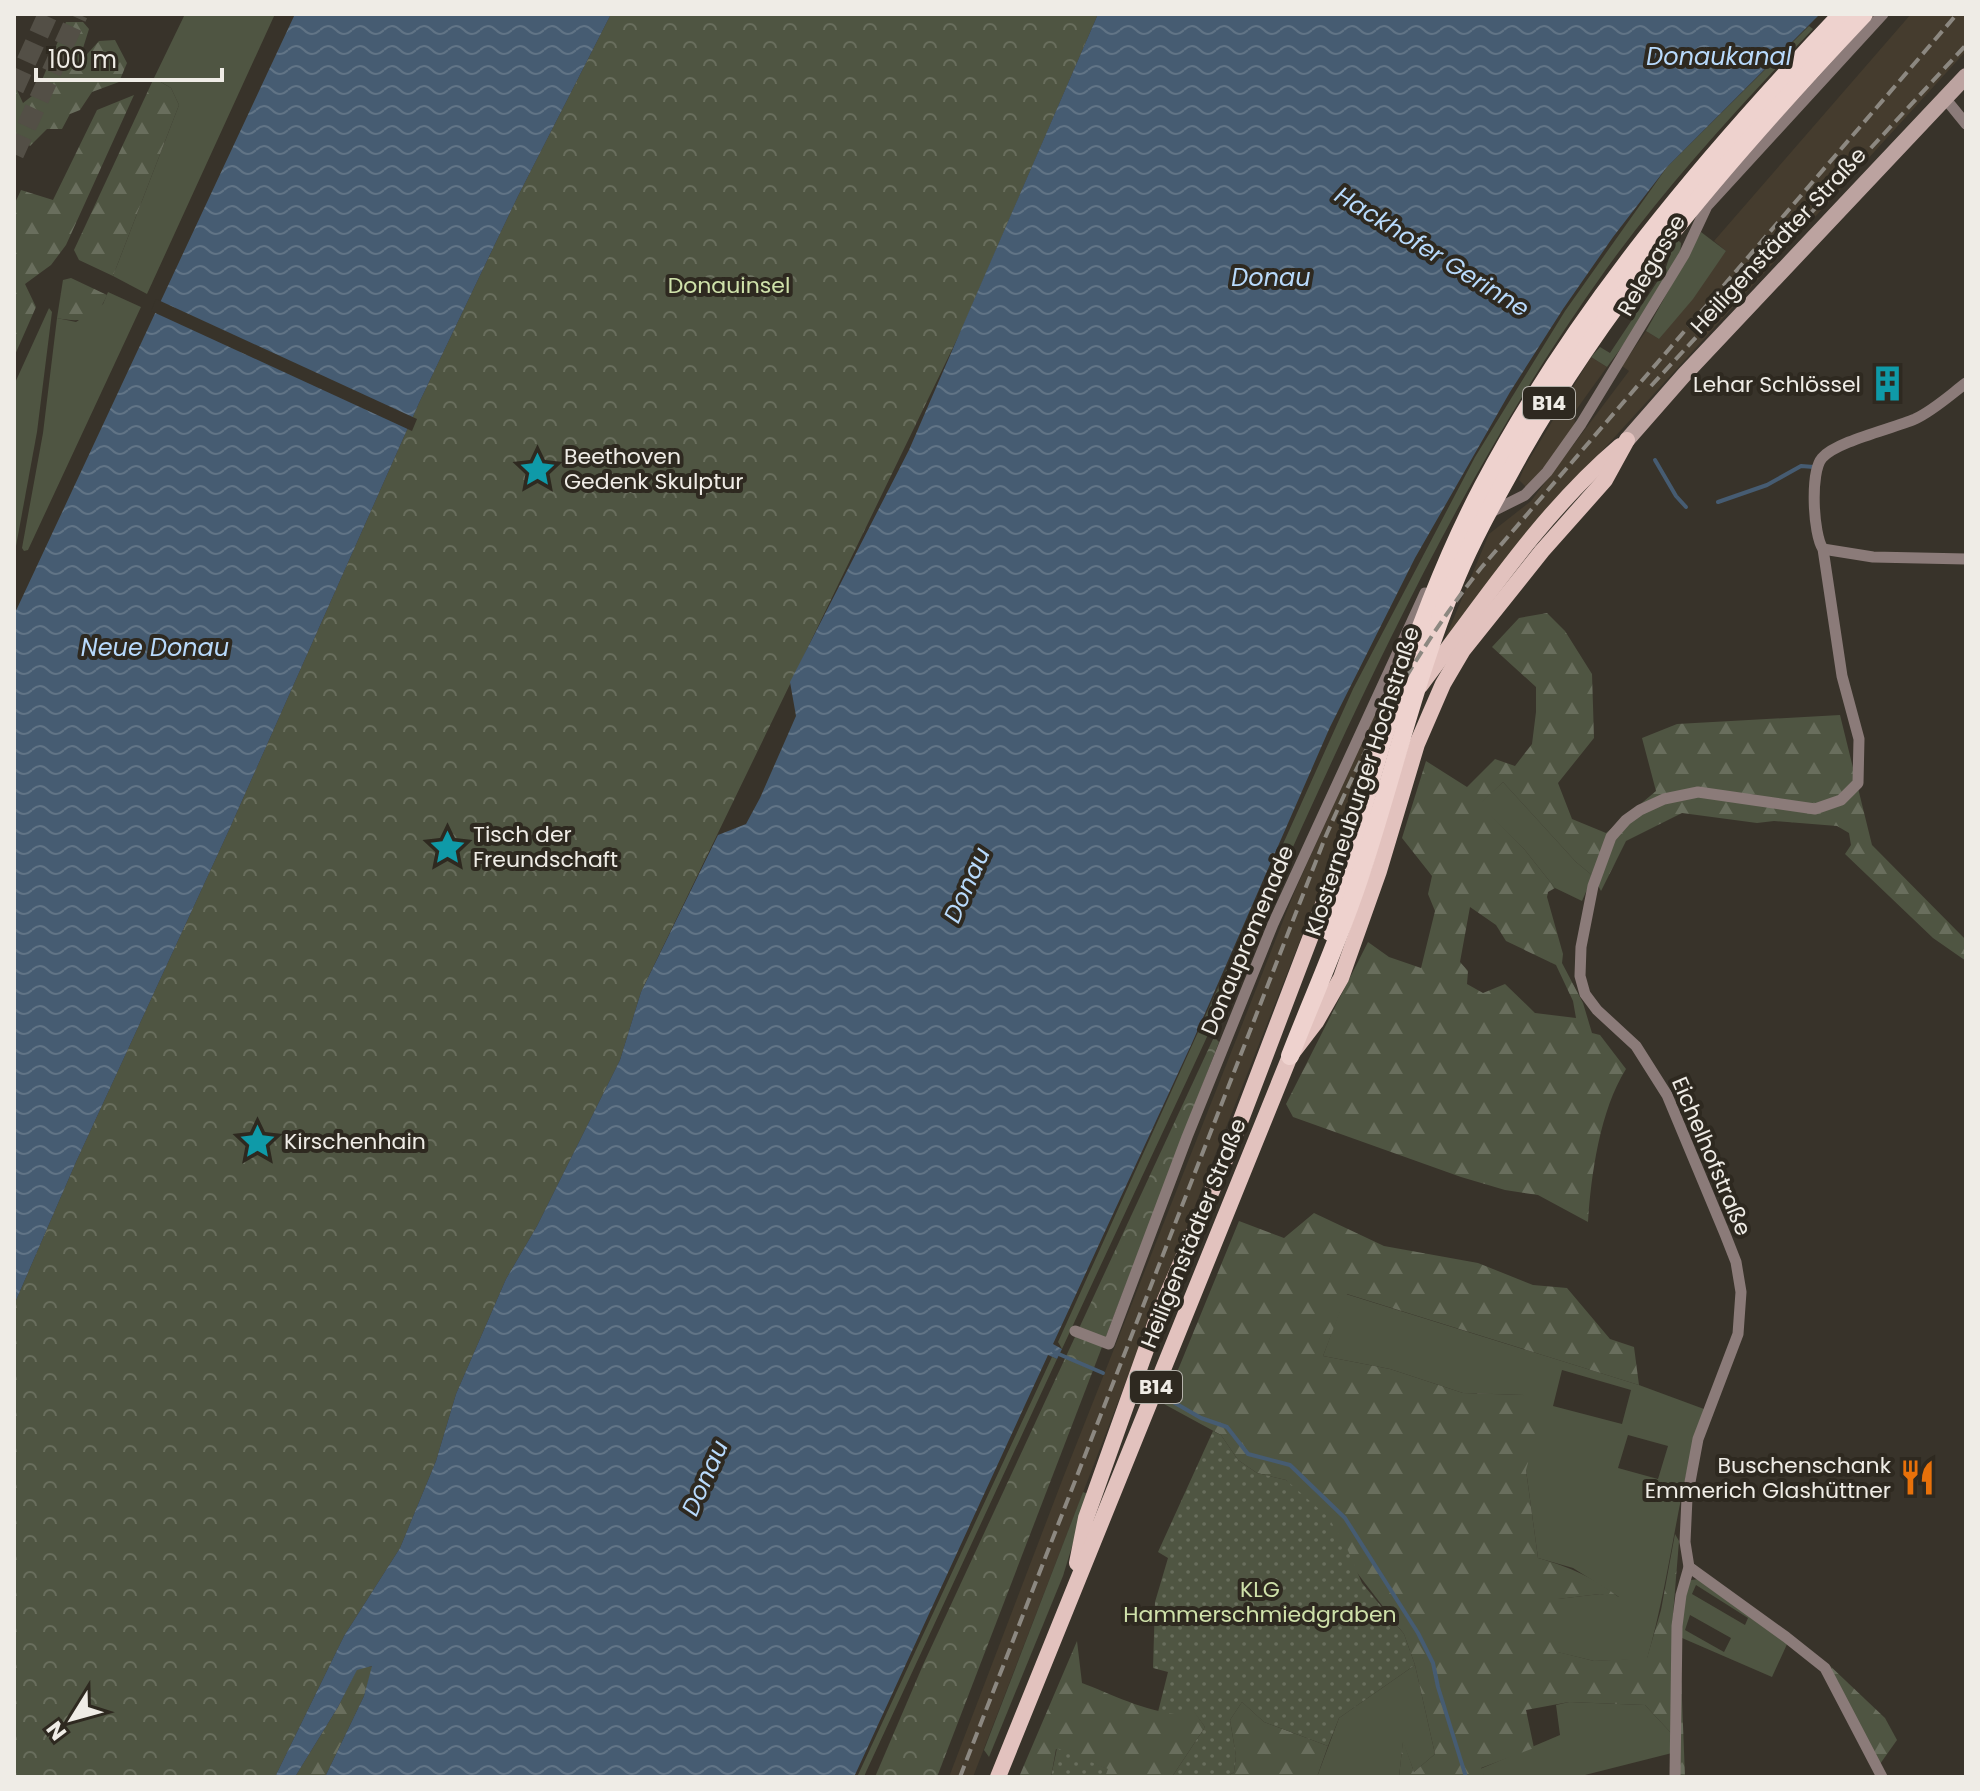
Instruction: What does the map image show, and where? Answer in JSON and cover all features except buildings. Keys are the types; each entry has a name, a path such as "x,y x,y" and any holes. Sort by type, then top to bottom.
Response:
{"highway":[{"name":"Klosterneuburger Hochstraße","path":"1321,974 1348,861 1422,624 1483,486 1561,357 1665,213 1740,124 1842,14"},
{"name":"Klosterneuburger Hochstraße","path":"1321,974 1348,912 1419,679 1444,610 1498,493 1576,362 1652,255 1721,170 1864,14"},
{"name":"Heiligenstädter Straße","path":"1290,1056 1321,974"}],"main road":[{"name":"Heiligenstädter Straße","path":"1627,440 1684,375 1966,76"},
{"path":"1290,1056 1316,1022 1341,978 1379,871 1417,744 1443,684 1471,640 1542,551 1605,480 1627,440"},
{"path":"1071,1597 1086,1518 1158,1316 1240,1123 1377,759 1416,690 1515,559 1594,468 1627,440"},
{"name":"Heiligenstädter Straße","path":"998,1777 1290,1056"}],"street":[{"name":"Relegasse","path":"1458,528 1525,495 1547,472 1581,424 1684,255 1707,206 1883,14"},
{"path":"1944,97 1966,124"},
{"name":"Eichelhofstraße","path":"1675,1777 1677,1626 1683,1582 1689,1567 1685,1525 1692,1464 1704,1422 1738,1334 1741,1292 1736,1262 1667,1095 1636,1046 1590,1002 1581,985 1580,955 1593,886 1605,851 1617,829 1640,810 1664,799 1698,792 1815,809 1841,800 1858,783 1859,739 1842,676 1823,549 1817,536 1815,486 1821,459 1848,443 1920,416 1966,383"},
{"name":"Donaupromenade","path":"1075,1331 1109,1344 1273,924 1450,539 1458,528"},
{"path":"1823,549 1873,557 1966,559"},
{"path":"1689,1567 1825,1668 1882,1777"}],"shaded area":[{"path":"1911,14 1966,14 1966,51 1531,529 1442,646 1489,534 1531,501 1629,371 1622,366 1646,331 1659,339 1726,251 1714,241"},
{"path":"1591,357 1607,367 1571,417 1575,420 1574,427 1540,474 1526,487 1519,480 1524,468"},
{"path":"1393,678 1358,794 973,1777 949,1777 1063,1478 1294,893"}],"green space":[{"path":"185,14 275,14 147,294 113,276 179,105 171,88 154,78"},
{"name":"Donauinsel","path":"611,14 1098,14 961,331 641,992 620,1060 537,1226 506,1279 456,1394 436,1461 400,1548 344,1636 275,1777 14,1777 14,1305 419,403 518,196"},
{"path":"66,22 83,22 89,29 78,64 99,41 115,40 127,63 119,82 92,92 80,110 70,114 62,129 47,129 30,146 14,135 14,90 17,90 23,103 37,92"},
{"path":"1809,26 1813,29 1680,175 1607,268 1553,347 1456,512 1411,597 1328,770 1062,1349 1058,1342 1353,689 1475,457 1565,311 1667,167"},
{"path":"154,78 171,88 179,105 113,276 79,260 74,250"},
{"path":"134,95 66,245 51,265 25,284 36,307 14,357 14,205 21,190 53,200 97,110"},
{"path":"1701,232 1726,251 1693,299 1659,339 1646,331"},
{"path":"1676,238 1681,243 1680,253 1632,333 1607,367 1591,357 1600,347 1610,353 1665,270"},
{"path":"71,278 107,295 93,315 81,320 57,318 63,280"},
{"path":"108,292 141,307 28,550 24,551 22,548 43,433 57,318 76,322 103,304"},
{"path":"49,308 52,312 37,432 14,557 14,385"},
{"path":"1547,613 1565,631 1592,674 1594,738 1558,783 1572,819 1606,833 1656,791 1642,738 1677,724 1840,715 1872,845 1966,940 1966,961 1933,938 1845,854 1851,845 1849,833 1837,826 1774,821 1757,823 1682,813 1626,841 1601,891 1593,876 1576,862 1503,782 1480,804 1524,849 1555,888 1548,892 1547,897 1563,954 1562,963 1583,1003 1592,1033 1600,1035 1626,1069 1603,1123 1594,1164 1588,1222 1538,1195 1505,1190 1461,1177 1293,1117 1286,1104 1368,942 1389,957 1421,968 1435,911 1428,894 1432,876 1402,838 1426,761 1467,787 1495,759 1515,766 1532,744 1536,687 1492,647 1519,618","holes":["1470,907 1496,925 1506,941 1556,965 1573,1001 1576,1018 1535,1013 1505,984 1483,993 1467,984 1468,971 1460,962"]},
{"path":"1503,782 1576,862 1593,876 1582,901 1555,888 1524,849 1479,804"},
{"path":"1214,1037 1219,1042 937,1777 875,1777 923,1665"},
{"path":"1314,1213 1384,1246 1478,1263 1533,1285 1567,1288 1610,1339 1634,1347 1639,1385 1347,1294 1323,1356 1390,1369 1463,1393 1523,1395 1541,1417 1526,1470 1538,1558 1582,1574 1621,1599 1600,1594 1558,1599 1558,1652 1594,1661 1647,1658 1661,1610 1675,1534 1679,1541 1672,1627 1681,1674 1685,1777 1671,1777 1672,1734 1645,1705 1569,1702 1526,1710 1534,1748 1481,1768 1485,1777 1399,1777 1403,1740 1414,1772 1435,1754 1415,1665 1404,1634 1286,1480 1257,1473 1238,1460 1221,1435 1164,1404 1239,1221 1284,1238"},
{"path":"1346,1294 1639,1385 1704,1409 1687,1471 1647,1659 1594,1661 1557,1652 1557,1599 1600,1594 1619,1597 1573,1568 1538,1558 1526,1470 1523,1395 1463,1393 1390,1369 1323,1356","holes":["1562,1370 1631,1390 1622,1424 1553,1406","1628,1435 1668,1446 1658,1479 1618,1468"]},
{"path":"1052,1357 1057,1359 864,1777 857,1777"},
{"name":"KLG Hammerschmiedgraben","path":"1213,1431 1221,1435 1238,1460 1257,1473 1286,1480 1328,1517 1346,1546 1362,1583 1404,1634 1415,1665 1339,1718 1328,1746 1264,1722 1242,1702 1230,1720 1236,1756 1234,1772 1227,1777 1172,1777 1205,1727 1194,1712 1183,1715 1158,1712 1168,1672 1153,1668 1155,1602 1168,1558 1158,1552"},
{"path":"1083,1492 1088,1494 1063,1576 989,1757 984,1750"},
{"path":"1699,1579 1788,1642 1772,1677 1682,1638 1683,1600 1691,1580","holes":["1696,1585 1748,1618 1745,1625 1692,1594","1690,1615 1731,1638 1724,1652 1685,1630"]},
{"path":"1077,1641 1082,1683 1152,1709 1181,1713 1194,1711 1205,1727 1172,1777 1105,1777 1107,1769 1056,1749 1051,1777 1019,1777"},
{"path":"1827,1663 1885,1718 1897,1740 1880,1764"},
{"path":"1415,1665 1435,1754 1414,1772 1403,1742 1399,1777 1317,1777 1339,1718"},
{"path":"373,1666 364,1696 325,1777 295,1777 338,1707 357,1669"},
{"path":"1242,1702 1264,1722 1328,1746 1317,1777 1227,1777 1234,1772 1236,1756 1230,1720"},
{"path":"1569,1702 1645,1705 1672,1734 1672,1753 1585,1775 1485,1777 1480,1769 1560,1735 1556,1705"},
{"path":"1057,1748 1108,1769 1105,1777 1051,1777"}],"water":[{"name":"Neue Donau","path":"295,14 611,14 518,196 419,403 14,1305 14,615"},
{"name":"Donau","path":"1098,14 1820,14 1667,167 1613,237 1510,392 1415,558 1330,727 1192,1043 1053,1344 1062,1349 1057,1359 1048,1355 854,1777 325,1777 364,1696 372,1666 357,1670 295,1777 275,1777 344,1636 400,1548 436,1461 456,1394 506,1279 537,1226 620,1060 641,992 718,835 746,824 760,798 796,716 790,682 909,450"}],"pier":[{"path":"156,299 417,419 412,431 151,311"}],"waterway":[{"name":"Hackhofer Gerinne","path":"1655,460 1686,507"},
{"name":"Hackhofer Gerinne","path":"1718,502 1767,485 1801,466 1814,467"},
{"path":"1054,1352 1103,1373"},
{"path":"1168,1399 1201,1418 1227,1427 1248,1454 1290,1465 1345,1518 1418,1633 1433,1663 1466,1777"}],"tunnel":[{"path":"14,89 48,14"},
{"path":"14,154 78,14"}],"railway":[{"path":"960,1777 1325,838 1394,698 1434,632 1481,568 1957,14"},
{"path":"1651,386 1966,45"}],"place":[{"name":"Lehar Schlössel","path":"1887,384"},
{"name":"Beethoven Gedenk Skulptur","path":"538,469"},
{"name":"Tisch der Freundschaft","path":"447,847"},
{"name":"Kirschenhain","path":"258,1141"},
{"name":"Buschenschank Emmerich Glashüttner","path":"1917,1478"}],"water label":[{"name":"Donaukanal","path":"1719,57"}]}
